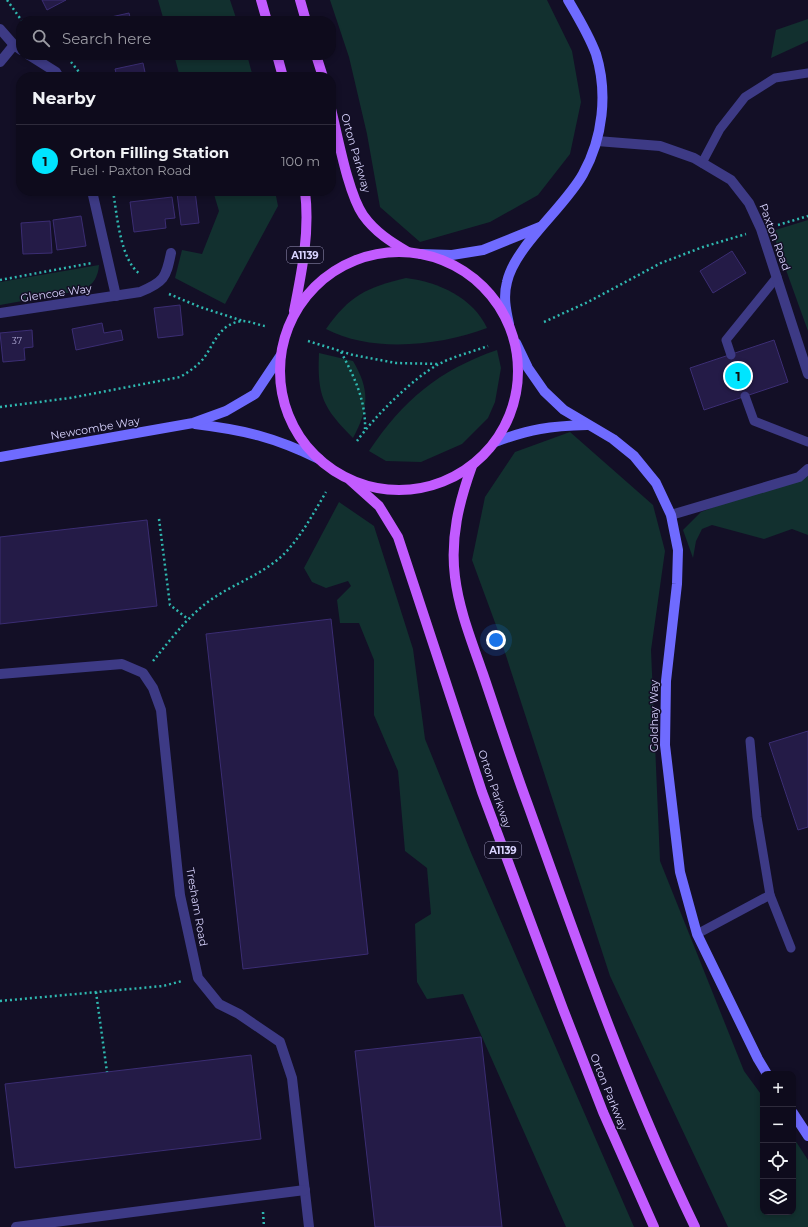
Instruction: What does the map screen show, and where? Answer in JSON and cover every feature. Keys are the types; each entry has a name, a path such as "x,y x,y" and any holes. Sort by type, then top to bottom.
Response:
{"main road":[{"path":"261,0 266,16"},
{"path":"300,0 305,16"},
{"path":"278,60 282,72"},
{"path":"317,60 321,72"},
{"name":"Orton Parkway","path":"336,128 354,195 363,214 375,229 391,242 409,252"},
{"name":"A1139","path":"293,317 306,252 308,209 307,196"},
{"path":"409,252 444,260 464,271 477,281 498,304 509,324 516,344 519,378 512,412 495,442 472,466 444,482 412,490 380,489 350,480 319,459 300,438 287,412 280,384 281,355 285,336 293,317 308,294 329,274 354,261 380,253 409,252"},
{"path":"472,466 461,497 453,537 455,576 462,611 518,778 597,996 639,1100 695,1227"},
{"name":"Orton Parkway","path":"350,480 379,506 398,537 493,822 600,1104 654,1227"}],"street":[{"path":"509,324 505,303 507,282 515,262 583,175 597,141 601,117 602,87 596,54 584,27 568,0"},
{"path":"0,29 16,46"},
{"path":"0,62 16,48"},
{"path":"37,60 56,72"},
{"name":"Paxton Road","path":"597,141 660,146 694,158 730,180 749,203 761,230 808,374"},
{"path":"93,196 116,296"},
{"path":"421,254 452,255 483,250 542,227"},
{"name":"Glencoe Way","path":"0,313 140,292 157,285 167,274 171,253"},
{"name":"Goldhay Way","path":"516,344 528,368 544,391 564,410 613,439 634,456 656,483 671,515 678,550 678,563 666,681 664,744 680,872 697,934 765,1071"},
{"name":"Newcombe Way","path":"0,456 193,423 226,411 255,394 281,355"},
{"name":"Newcombe Way","path":"193,423 239,429 267,437 319,459"},
{"path":"495,442 532,430 555,426 587,425"},
{"path":"671,515 799,477 808,469"},
{"path":"0,674 122,664 143,673"},
{"name":"Tresham Road","path":"143,673 153,688 162,710 180,895 198,978 219,1004 239,1014 280,1042 292,1078 309,1227"},
{"path":"796,1118 808,1136"},
{"path":"16,1227 305,1190"}],"lane":[{"path":"702,163 720,129 745,97 774,78 808,73"},
{"path":"731,355 726,340 777,277"},
{"path":"745,396 754,421 808,442"},
{"path":"750,741 757,817 770,895 791,948"},
{"path":"697,934 770,895"}],"path":[{"path":"7,0 18,16"},
{"path":"69,60 79,72"},
{"path":"778,225 808,216"},
{"path":"544,322 588,302 661,263 703,247 746,234"},
{"path":"0,280 126,256"},
{"path":"0,407 70,398 180,377 192,370 204,357 213,340 226,327 244,321 265,326"},
{"path":"308,341 340,351 396,363 438,364"},
{"path":"357,441 365,430 405,390 438,364 488,346"},
{"path":"340,351 354,376 365,414 365,430"},
{"path":"143,673 188,619 214,597 254,576 283,554 302,533 326,492"},
{"path":"159,519 170,605 188,619"},
{"path":"0,1001 163,986 198,978"},
{"path":"96,992 107,1072"}],"green space":[{"path":"158,0 230,0 235,16 163,16"},
{"path":"330,0 547,0 572,51 581,102 570,154 538,195 490,222 420,242 380,207 367,134 349,57"},
{"path":"808,19 808,41 771,58 776,30"},
{"path":"175,60 248,60 252,72 179,72"},
{"path":"214,196 276,196 278,206 225,304 175,278 182,250 202,254 219,211"},
{"path":"808,220 808,331 772,231"},
{"path":"99,265 98,273 95,279 84,290 0,305 0,282"},
{"path":"406,278 431,283 454,293 473,308 481,317 487,328 448,339 427,343 406,344 364,342 344,337 326,329 343,308 360,294 380,285"},
{"path":"497,350 501,368 495,402 488,418 462,444 421,462 386,461 369,451 395,417 424,389 457,367"},
{"path":"319,353 353,361 359,371 365,390 365,408 353,438 335,418 324,400 319,380"},
{"path":"570,432 653,505 665,551 651,650 660,861 744,1071 760,1093 760,1215 796,1215 796,1142 808,1160 808,1227 728,1227 610,976 497,628 472,560 485,497 515,452"},
{"path":"808,471 808,535 792,529 764,539 712,525 702,529 696,541 693,558 683,530 701,512"},
{"path":"339,502 374,526 413,649 425,739 472,855 634,1227 566,1227 463,994 427,999 417,982 415,924 431,914 427,868 405,851 398,771 374,715 374,660 359,623 340,623 337,600 351,586 348,581 326,588 312,582 304,568"}],"building":[{"path":"42,0 66,0 47,10"},
{"path":"129,13 130,16 116,16"},
{"path":"143,63 145,72 116,72 115,69"},
{"path":"177,196 196,196 199,223 181,225"},
{"path":"172,197 175,218 165,219 166,228 134,232 130,202"},
{"path":"81,216 86,246 57,250 53,220"},
{"path":"50,221 52,253 23,254 21,223"},
{"path":"732,251 746,273 713,293 700,271"},
{"path":"180,305 183,335 158,338 154,308"},
{"path":"102,323 104,333 121,330 123,340 76,350 72,329"},
{"path":"32,330 33,347 24,348 25,360 3,362 0,333"},
{"path":"774,340 788,382 704,410 690,368"},
{"path":"147,520 157,606 0,624 0,537"},
{"path":"331,619 368,954 243,969 206,634"},
{"path":"808,731 808,827 798,830 769,743"},
{"path":"481,1037 502,1227 375,1227 355,1051"},
{"path":"251,1055 261,1139 15,1168 5,1084"}],"place":[{"name":"Orton Filling Station","path":"738,376"}]}
